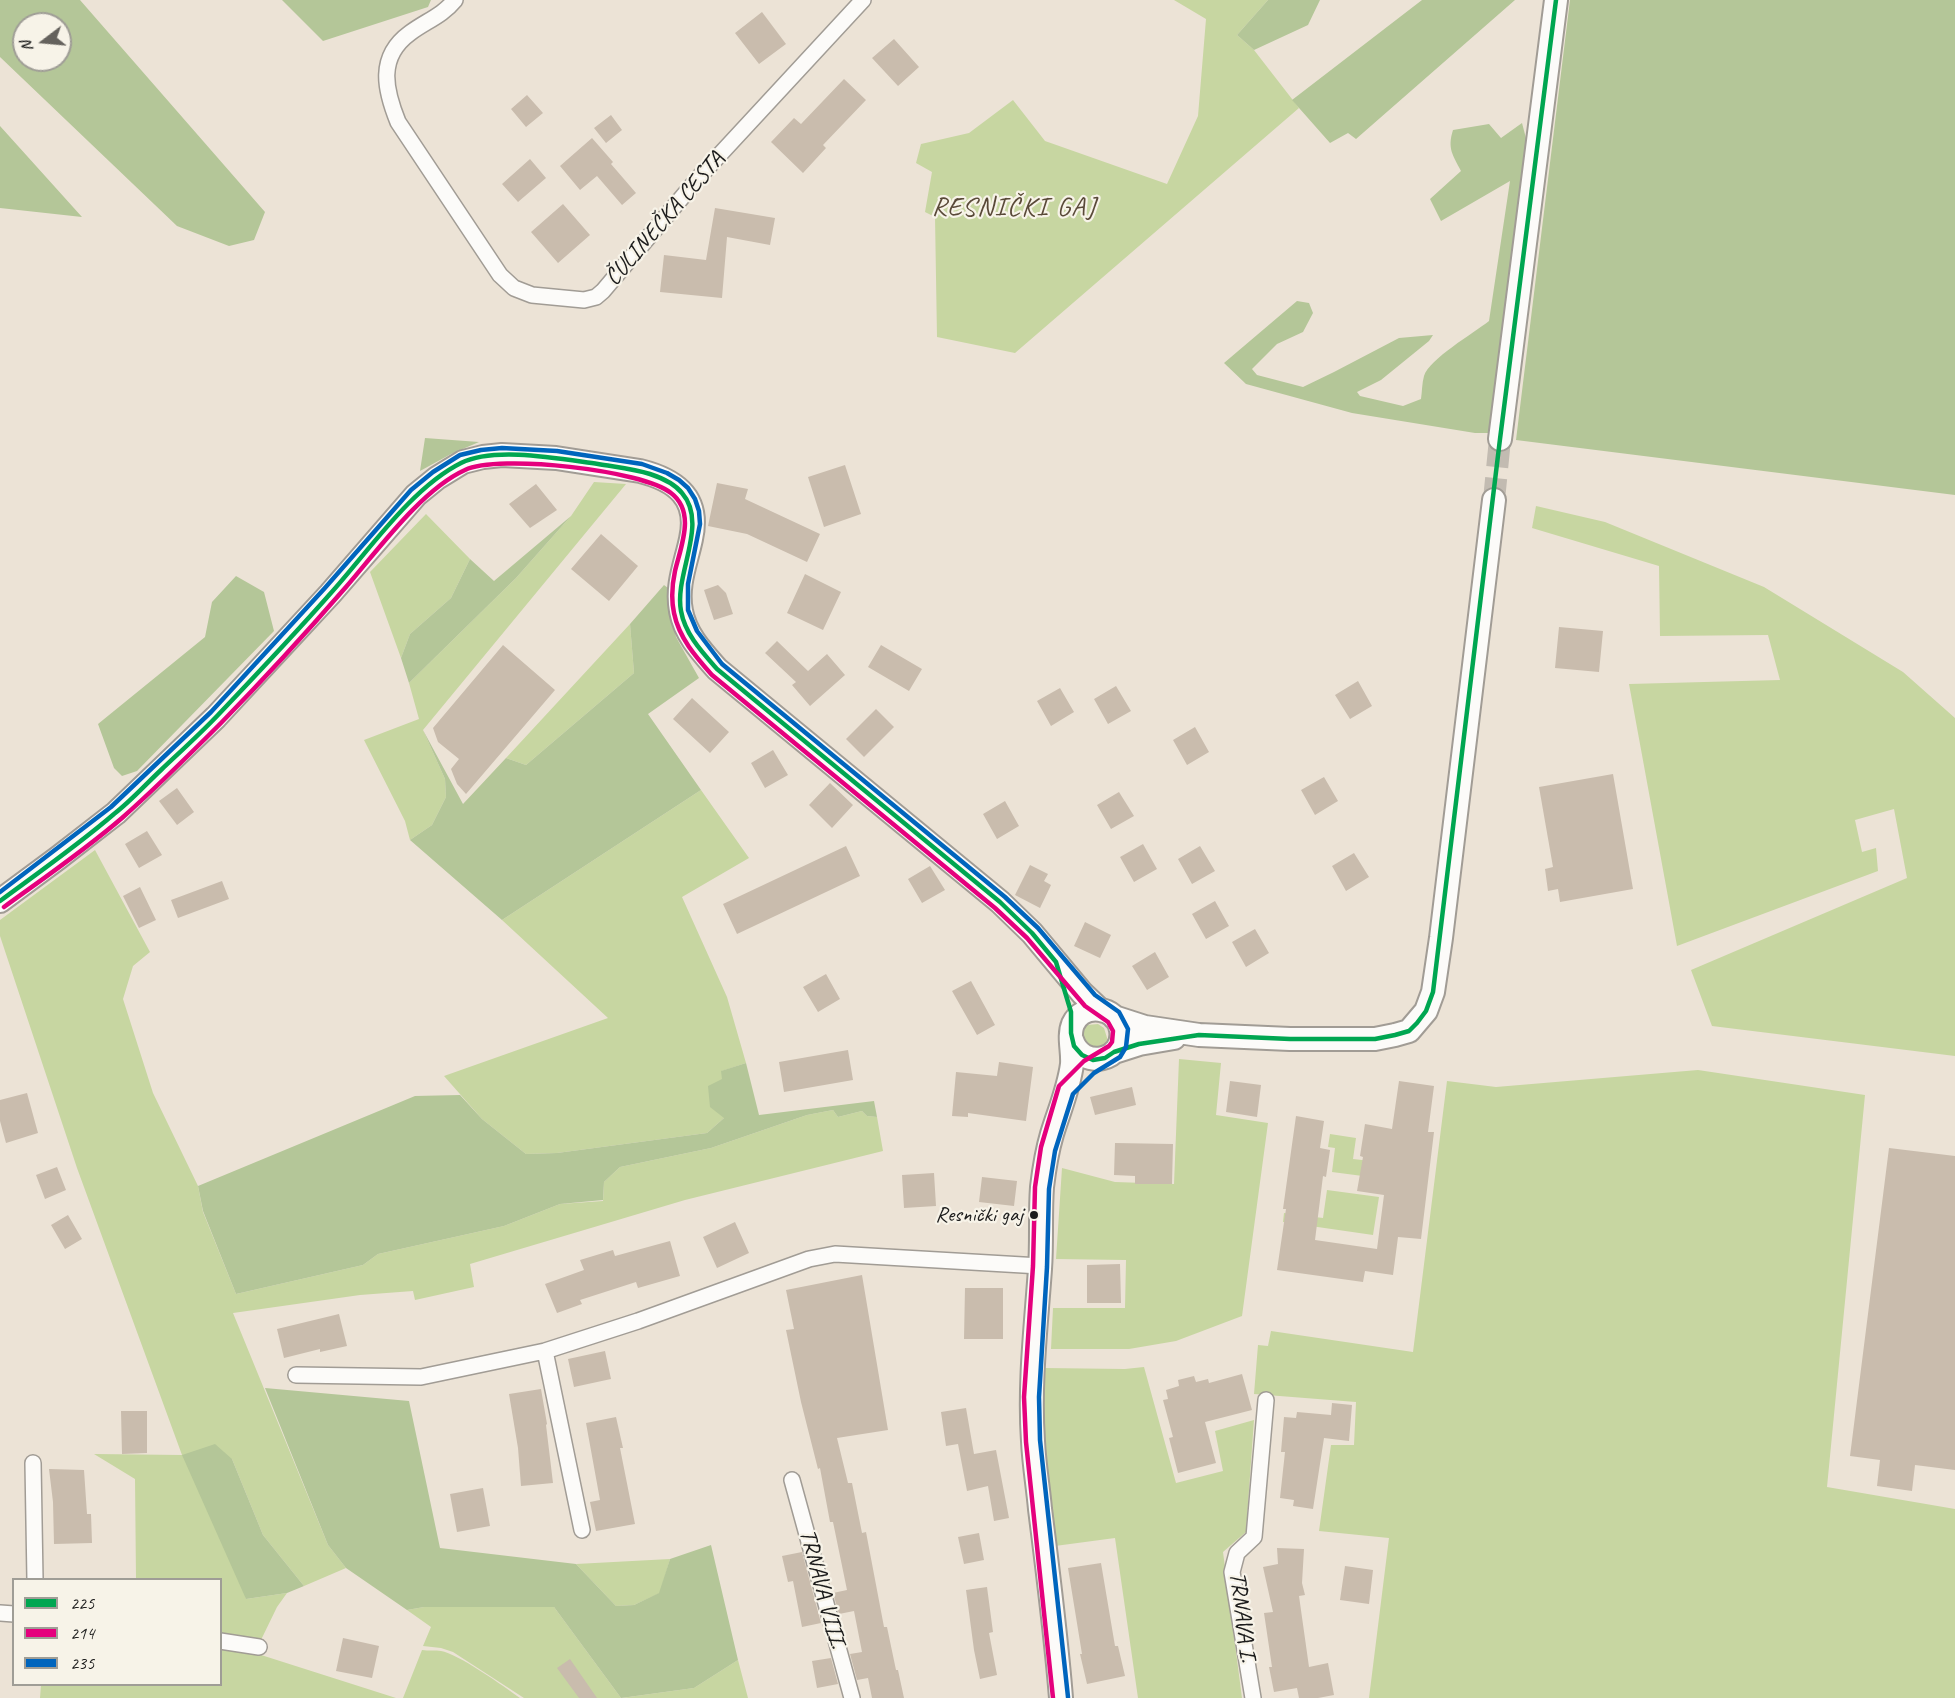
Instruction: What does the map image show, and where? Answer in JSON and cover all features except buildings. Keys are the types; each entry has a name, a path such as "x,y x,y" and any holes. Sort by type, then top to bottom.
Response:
{"street":[{"name":"ČULINEČKA CESTA","path":"455,0 447,10 409,33 396,46 388,60 386,82 389,100 398,122 490,262 513,288 532,295 584,300 596,297 603,291 700,176 863,0"},
{"path":"1500,439 1557,0"},
{"path":"0,901 116,813 216,717 330,594 416,495 437,478 463,462 502,455 545,457 640,471 654,474 679,488 688,502 692,515 692,530 679,596 686,627 697,646 717,669 1000,902 1032,933 1082,993 1107,1013 1121,1030 1121,1038 1107,1055 1082,1072 1066,1090"},
{"path":"1061,1698 1033,1442 1031,1397 1040,1266 1042,1188 1048,1149 1072,1064 1072,1034 1075,1021 1085,1012 1107,1013 1145,1027 1199,1035 1290,1039 1375,1039 1409,1031 1426,1011 1434,992 1494,500"},
{"path":"1056,962 1068,995 1074,1046 1082,1055 1093,1060 1139,1044 1199,1035"},
{"path":"296,1375 421,1377 545,1351 638,1321 809,1259 834,1254 1040,1266"},
{"path":"545,1351 582,1530"},
{"name":"TRNAVA I.","path":"1253,1698 1232,1572 1237,1553 1254,1536 1266,1400"},
{"path":"33,1463 35,1578"},
{"name":"TRNAVA VIII.","path":"792,1480 852,1698"},
{"path":"222,1641 259,1647"}],"green space":[{"path":"0,0 80,0 265,212 254,240 229,246 177,226 16,72 72,72 72,12 12,12 12,68 0,57"},
{"path":"282,0 431,0 428,7 323,41"},
{"path":"1174,0 1268,0 1237,35 1254,50 1299,108 1015,353 937,337 935,217 925,212 932,172 916,163 921,144 969,133 1013,100 1045,141 1167,184 1198,116 1206,19"},
{"path":"1268,0 1320,0 1308,25 1254,50 1237,35"},
{"path":"1422,0 1515,0 1356,139 1348,133 1330,143 1292,100"},
{"path":"1570,0 1955,0 1955,495 1516,440"},
{"path":"1522,123 1527,142 1489,433 1475,433 1352,413 1246,384 1224,363 1297,301 1309,303 1313,313 1303,332 1277,344 1252,369 1257,375 1303,387 1399,338 1433,335 1429,341 1381,380 1357,392 1360,396 1403,406 1421,399 1424,376 1434,362 1489,321 1510,181 1441,221 1430,199 1461,171 1451,147 1453,130 1489,124 1501,138"},
{"path":"0,126 82,217 0,208"},
{"path":"425,438 479,442 420,471"},
{"path":"594,482 626,484 423,730 445,779 446,797 432,825 410,840 405,821 364,740 419,719 409,683 516,578 571,516"},
{"path":"1536,506 1605,522 1764,587 1903,672 1955,718 1955,1056 1712,1026 1691,970 1907,878 1894,809 1855,820 1862,852 1876,848 1878,871 1677,946 1629,684 1780,680 1768,635 1660,636 1659,566 1532,528"},
{"path":"426,514 470,559 451,598 410,634 401,658 370,572"},
{"path":"571,516 516,578 409,683 401,658 410,634 451,598 470,559 494,581"},
{"path":"236,576 264,592 274,631 137,771 122,776 114,768 98,724 205,637 212,602"},
{"path":"664,585 672,591 671,607 676,637 699,678 648,714 701,790 502,920 410,840 432,825 446,797 445,779 423,730 463,804 506,758 526,765 634,673 630,624"},
{"path":"630,624 634,673 526,765 506,758"},
{"path":"701,790 749,858 682,897 727,997 746,1063 722,1071 724,1118 707,1133 557,1153 526,1154 482,1119 444,1076 608,1018 502,920"},
{"path":"95,850 150,952 133,966 123,999 153,1093 198,1186 203,1212 236,1294 363,1265 378,1254 504,1226 560,1204 603,1201 604,1182 620,1167 711,1148 807,1115 833,1110 838,1117 862,1111 867,1116 877,1117 883,1151 685,1200 470,1264 474,1287 415,1300 413,1291 360,1295 233,1313 328,1545 346,1568 304,1586 263,1535 232,1459 246,1599 287,1593 277,1607 260,1642 222,1635 222,1578 136,1578 135,1479 94,1454 182,1455 77,1168 0,936 0,920"},
{"path":"1098,1024 1104,1028 1108,1041 1105,1046 1096,1048 1086,1043 1082,1031 1087,1025"},
{"path":"1179,1059 1221,1063 1216,1115 1268,1123 1242,1316 1176,1341 1129,1349 1051,1349 1053,1308 1125,1308 1126,1260 1056,1259 1062,1168 1115,1182 1174,1184"},
{"path":"746,1063 759,1115 874,1101 877,1117 867,1116 862,1111 838,1117 833,1110 807,1115 711,1148 620,1167 604,1182 603,1200 560,1204 504,1226 378,1254 363,1265 236,1294 203,1211 198,1186 415,1096 460,1095 482,1119 526,1154 557,1153 707,1133 724,1118 710,1107 708,1086 722,1079 721,1071"},
{"path":"1698,1070 1865,1095 1827,1487 1955,1509 1955,1698 1369,1698 1389,1538 1319,1531 1331,1445 1354,1445 1356,1402 1254,1394 1258,1345 1268,1346 1271,1331 1413,1352 1447,1081 1496,1087"},
{"path":"1330,1134 1356,1138 1353,1159 1380,1162 1378,1178 1332,1172 1335,1148 1328,1147"},
{"path":"1327,1190 1379,1197 1373,1235 1283,1222 1284,1213 1323,1218"},
{"path":"1144,1367 1176,1483 1223,1471 1215,1431 1254,1420 1246,1532 1223,1552 1242,1698 1138,1698 1115,1538 1055,1546 1042,1428 1044,1368 1125,1369"},
{"path":"265,1388 409,1401 440,1548 576,1564 616,1606 634,1605 659,1593 670,1559 711,1545 738,1660 694,1688 621,1698 554,1607 424,1607 407,1610 346,1568 328,1545"},
{"path":"215,1444 232,1459 263,1535 304,1586 287,1593 246,1599 182,1455"},
{"path":"670,1559 660,1593 634,1605 616,1606 576,1564"},
{"path":"424,1607 554,1607 621,1698 524,1698 453,1652 423,1646 431,1627 407,1610"},
{"path":"222,1648 258,1654 396,1698 40,1698 41,1686 222,1686"},
{"path":"422,1650 448,1653 481,1671 520,1698 403,1698"},
{"path":"738,1660 748,1698 621,1698 694,1688"}],"tunnel":[{"path":"1494,500 1500,439"}],"transit line":[{"name":"225","path":"0,901 120,809 197,736 289,640 391,522 425,488 461,463 475,458 492,455 528,455 638,471 663,479 679,489 689,505 692,519 692,534 680,597 681,611 686,627 695,642 717,669 1000,902 1032,933 1056,962 1071,1012 1071,1033 1074,1046 1082,1055 1093,1060 1105,1058 1114,1052 1139,1044 1199,1035 1290,1039 1375,1039 1409,1031 1426,1011 1433,992 1556,0"},
{"name":"235","path":"0,892 111,807 211,712 411,490 433,472 460,455 502,448 557,451 642,464 679,480 695,499 700,524 688,584 688,610 697,631 722,664 1005,897 1038,928 1095,995 1119,1012 1128,1029 1126,1047 1120,1057 1094,1073 1073,1094 1055,1151 1049,1189 1039,1397 1040,1440 1068,1697"},
{"name":"214","path":"4,907 64,864 135,807 221,723 285,656 416,506 449,479 465,470 482,465 537,464 602,471 632,477 671,493 679,501 685,519 685,530 673,582 673,608 680,631 700,661 712,675 995,908 1027,938 1085,1006 1108,1022 1113,1031 1112,1042 1109,1046 1084,1061 1059,1086 1041,1147 1035,1187 1033,1266 1024,1397 1026,1442 1053,1698"}],"place":[{"name":"Resnički gaj","path":"1034,1215"}],"district":[{"name":"RESNIČKI GAJ","path":"1014,208"}]}
